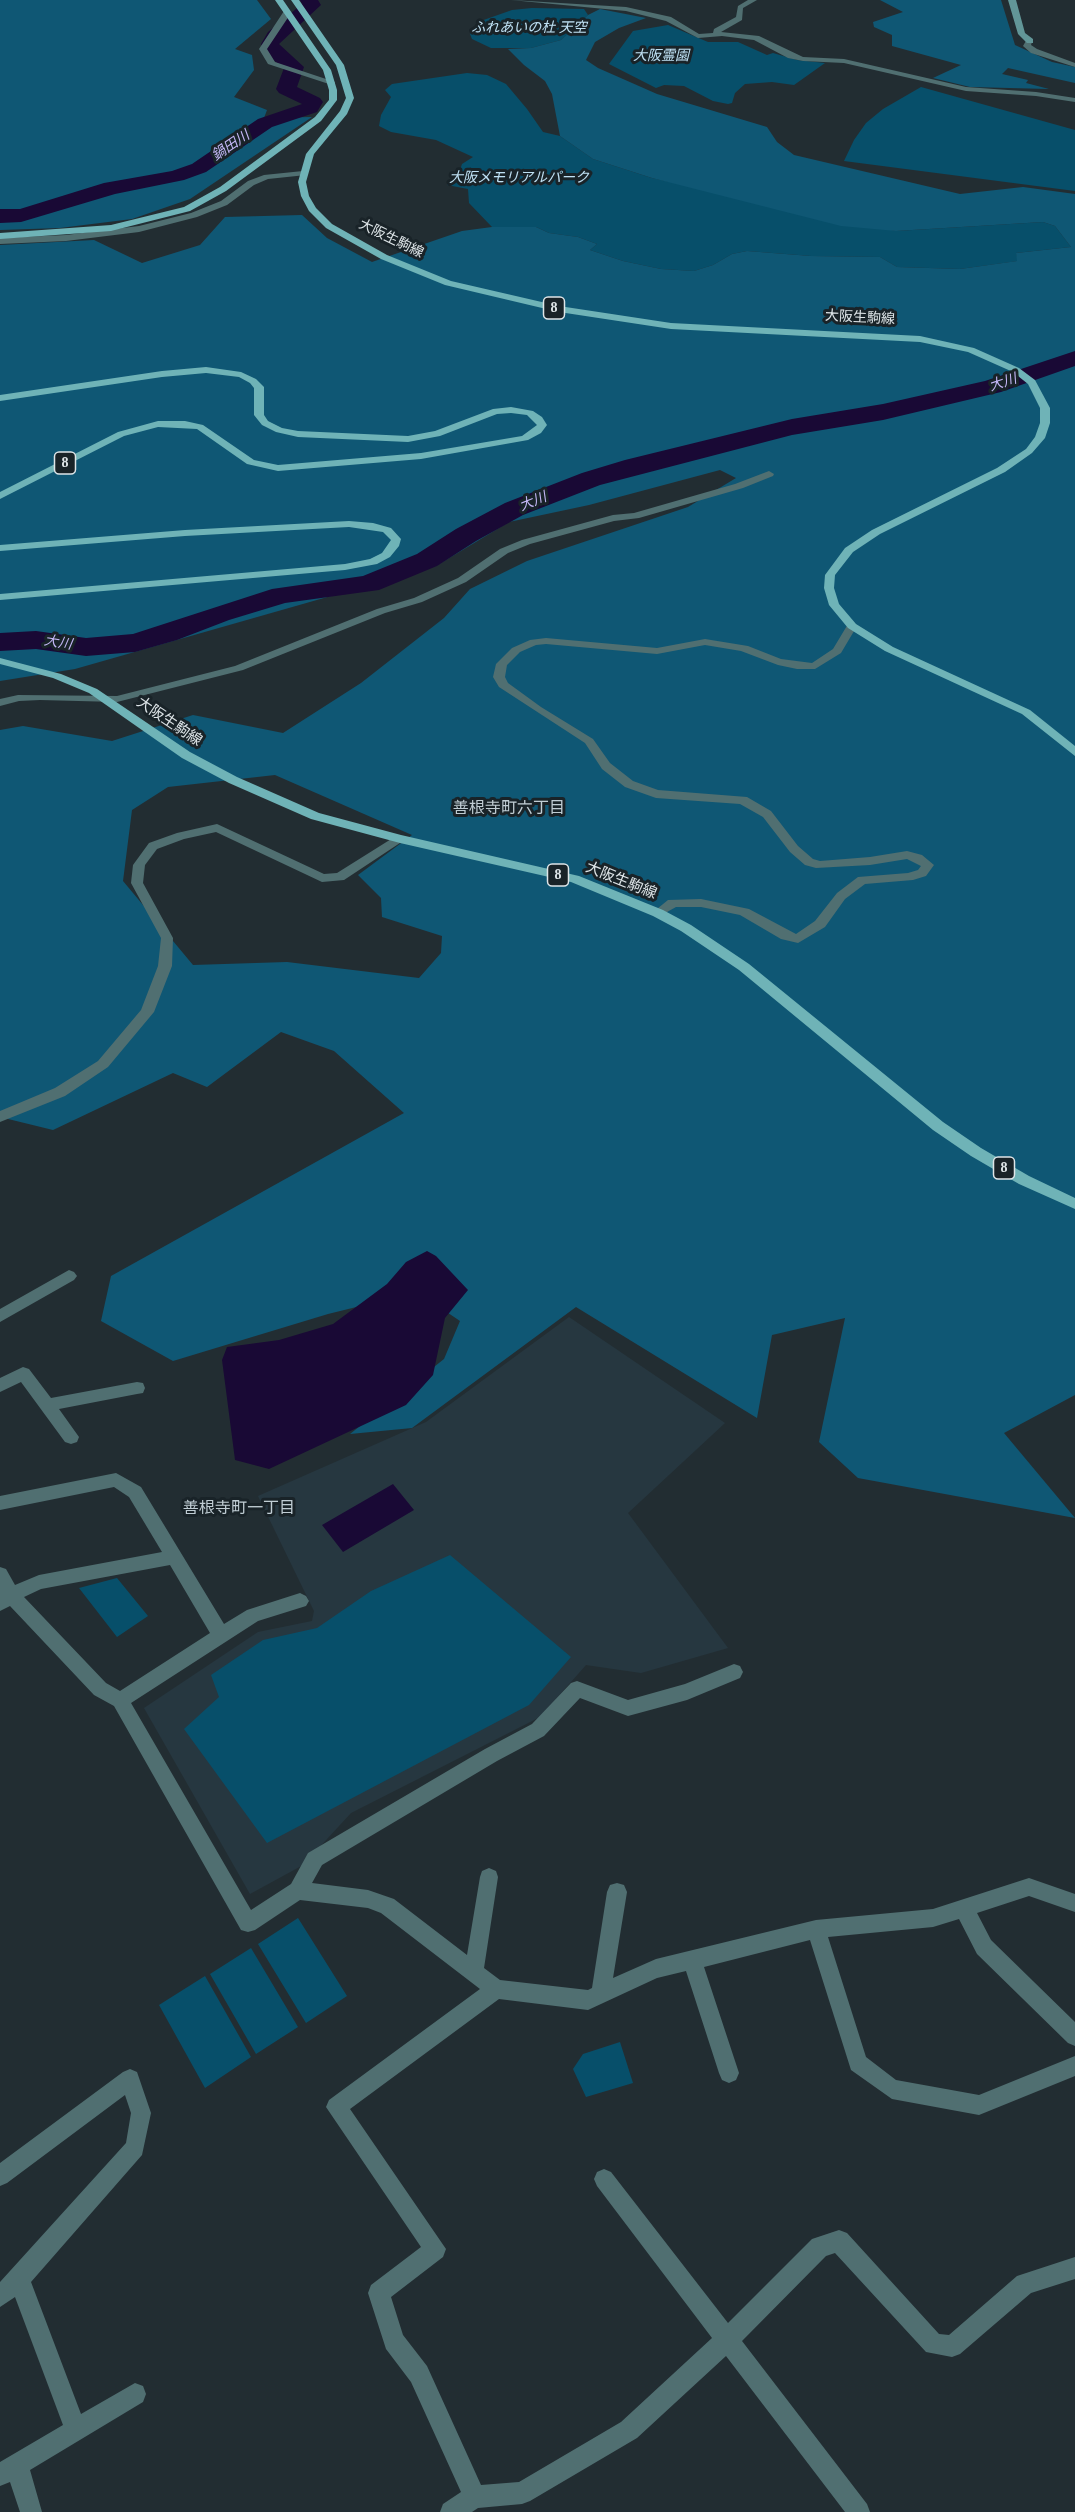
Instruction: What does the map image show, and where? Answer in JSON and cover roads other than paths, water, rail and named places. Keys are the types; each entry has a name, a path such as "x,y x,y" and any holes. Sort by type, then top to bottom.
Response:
{"main road":[{"path":"0,236 111,228 162,216 206,200 318,119 333,100 332,84 327,70 279,0"},
{"path":"295,0 340,65 350,98 344,112 310,154 303,173"},
{"name":"大阪生駒線","path":"303,173 305,196 312,209 329,226 384,257 448,283 559,309 671,326 892,336 944,343 995,360 1032,382 1045,408 1046,423 1040,438 1029,451 1001,470 876,532 849,550 830,574 829,588 834,605 852,626 888,649 1026,712 1055,733 1075,752"},
{"name":"8","path":"0,398 162,374 206,370 241,375 259,387 259,415 265,423 279,430 298,434 408,440 437,434 496,411 511,410 530,413 539,419 542,425 538,431 525,438 421,456 278,468 250,462 210,432 185,424 158,424 131,430 0,496"},
{"path":"0,548 185,533 349,524 387,530 396,539 394,546 386,555 373,562 345,567 0,597"},
{"name":"大阪生駒線","path":"5,662 57,676 93,691 186,755 233,780 315,816 400,839 575,879 658,913 686,928 744,967 938,1126 976,1152 1024,1180 1075,1203"}],"street":[{"path":"515,0 626,9 668,19 698,36 717,34 756,38 791,56 803,59 844,61 966,90 1036,94 1075,100"},
{"path":"717,34 739,18 740,7 753,0"},
{"path":"1012,0 1022,34 1030,41 1027,46 1034,51 1075,65"},
{"path":"291,18 269,37 263,49 272,64 332,84"},
{"path":"0,241 66,238 140,229 194,215 224,203 251,183 267,177 303,173"},
{"path":"0,703 18,698 40,697 117,699 239,668 381,612 418,600 462,579 504,551 526,542 613,518 635,516 739,486 769,474"},
{"path":"658,913 673,903 701,903 744,912 786,936 798,939 820,924 841,896 862,880 909,877 922,873 928,865 918,858 907,855 870,861 820,864 809,862 794,849 767,813 744,800 656,794 629,784 606,766 589,741 503,685 499,677 502,664 516,650 534,642 657,651 705,642 744,648 778,662 797,666 815,666 837,651 852,626"},
{"path":"0,1117 60,1092 103,1064 147,1012 165,966 167,938 137,883 139,865 153,846 181,836 217,828 322,878 340,877 400,839"},
{"path":"0,1316 69,1276"},
{"path":"0,1386 23,1373 71,1437"},
{"path":"47,1405 137,1389"},
{"path":"0,1503 116,1480 135,1492 221,1635"},
{"path":"5,1599 39,1582 174,1557"},
{"path":"0,1574 5,1599 100,1689 120,1700 248,1923 298,1891 315,1859 491,1755 538,1730 577,1689 628,1708 687,1692 734,1672"},
{"path":"120,1700 253,1615 300,1601"},
{"path":"474,1972 489,1877"},
{"path":"298,1891 368,1899 387,1906 496,1989 588,2000 656,1969 816,1929 933,1918 1029,1887 1075,1904"},
{"path":"601,1993 617,1892"},
{"path":"963,1907 984,1947 1075,2036"},
{"path":"816,1929 858,2064 892,2089 979,2105 1075,2066"},
{"path":"692,1961 729,2073"},
{"path":"475,2497 419,2374 394,2341 379,2293 435,2249 336,2107 496,1989"},
{"path":"0,2176 130,2079 141,2113 135,2148 19,2279 0,2296"},
{"path":"604,2179 859,2512"},
{"path":"452,2512 475,2497 522,2493 629,2430 727,2340 820,2247 839,2241 934,2344 952,2346 1024,2284 1075,2268"},
{"path":"19,2279 76,2430"},
{"path":"31,2512 8,2470 135,2394"}],"waterway":[{"name":"鍋田川","path":"0,216 21,215 112,188 177,176 199,168 265,123 310,108 313,102 286,89 294,67 272,50 270,44 275,36 312,5 309,0"},
{"name":"大川","path":"0,642 36,640 86,647 135,643 282,595 369,584 427,560 466,535 514,509 591,479 634,466 792,427 883,412 992,387 1075,358"}],"district":[{"name":"善根寺町六丁目","path":"509,809"},
{"name":"善根寺町一丁目","path":"239,1509"}],"park label":[{"name":"ふれあいの杜 天空","path":"529,28"},
{"name":"大阪霊園","path":"661,56"},
{"name":"大阪メモリアルパーク","path":"519,178"}]}
